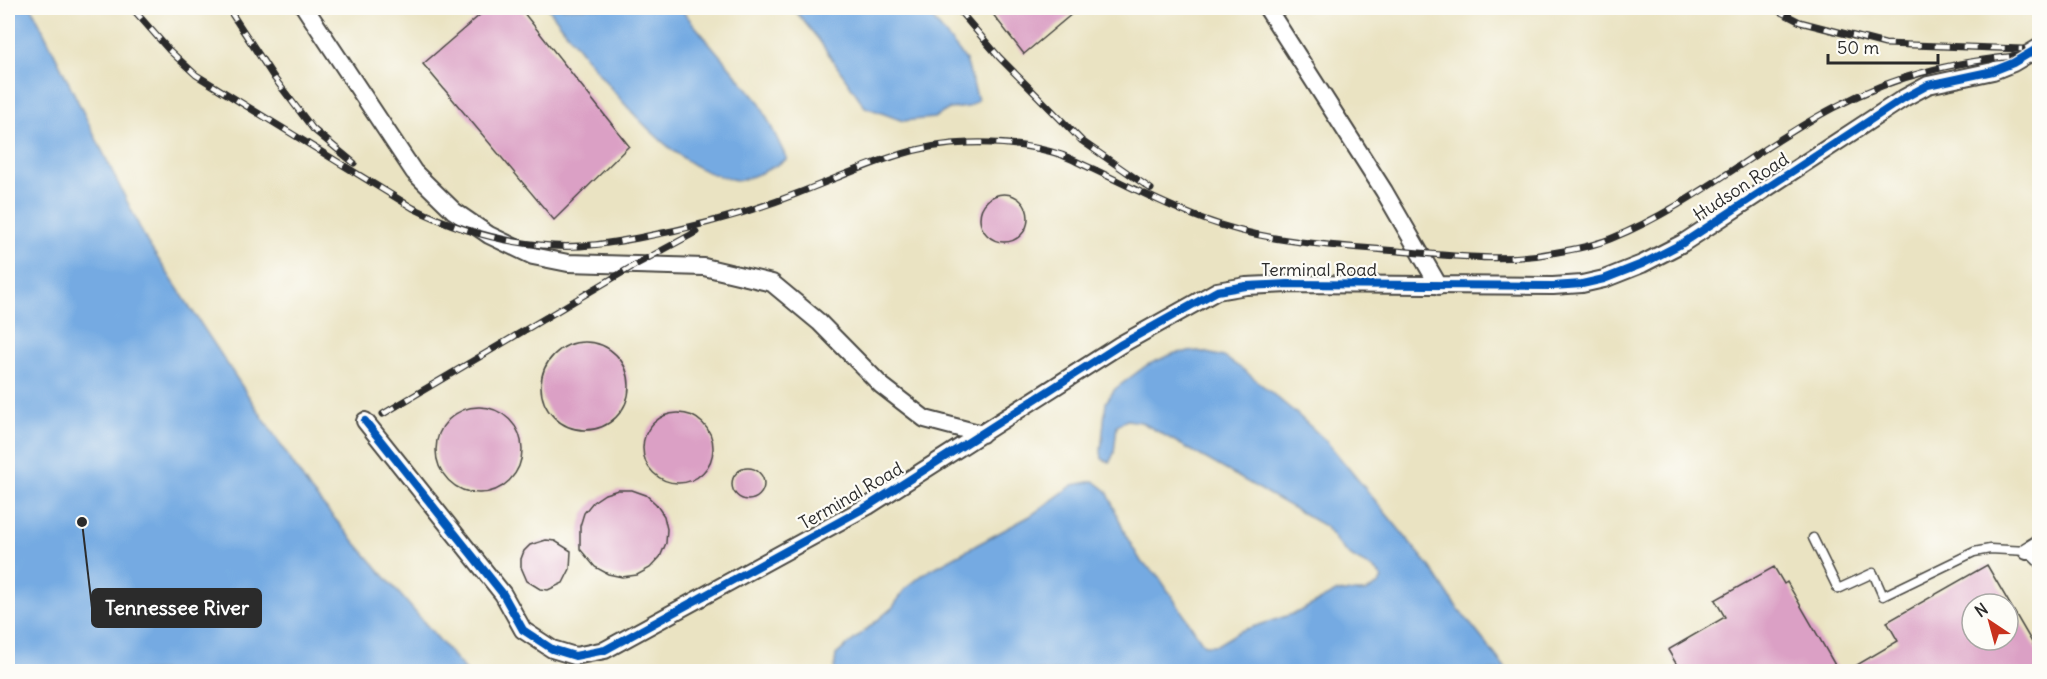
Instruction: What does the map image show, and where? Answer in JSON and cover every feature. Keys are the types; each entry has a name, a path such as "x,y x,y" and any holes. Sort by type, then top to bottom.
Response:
{"street":[{"path":"305,8 414,172 454,211 489,235 533,256 568,263 704,267 772,283 819,322 881,385 925,419 982,434"},
{"path":"1267,8 1384,191 1439,286"},
{"name":"Hudson Road","path":"1439,286 1553,286 1582,284 1613,275 1683,243 1904,98 1929,85 1993,71 2013,63 2040,46"},
{"name":"Terminal Road","path":"365,421 503,594 524,630 552,649 575,656 605,650 868,506 1119,345 1217,291 1246,286 1288,284 1439,286"}],"lane":[{"path":"1813,538 1838,589 1873,573 1883,596 1974,552 2033,547 2040,564"}],"water":[{"path":"8,8 32,8 147,242 311,491 466,671 8,671"},
{"path":"548,8 680,8 759,102 787,159 741,180 723,177 699,168 650,131 626,106"},
{"path":"793,8 924,8 966,60 978,100 968,107 949,109 934,118 903,121 865,107 819,40"},
{"path":"1198,351 1224,357 1245,371 1326,441 1431,568 1453,602 1508,671 834,671 836,655 893,607 905,589 925,573 1030,516 1073,485 1094,481 1107,491 1126,536 1142,563 1157,574 1204,645 1217,645 1240,631 1296,613 1336,592 1366,592 1379,584 1382,578 1379,574 1346,551 1325,526 1141,422 1127,420 1117,425 1114,453 1110,462 1102,459 1106,402 1115,389 1147,365 1175,353"}],"building":[{"path":"488,8 520,8 629,146 554,220 423,64"},
{"path":"988,8 1079,8 1024,54"},
{"path":"1004,194 1021,201 1028,218 1021,235 1004,242 987,235 980,218 987,201"},
{"path":"585,342 602,346 616,355 625,369 629,386 625,403 616,417 602,426 585,430 568,426 554,417 545,403 541,386 545,369 554,355 568,346"},
{"path":"479,407 503,414 515,426 522,450 515,474 503,486 479,493 455,486 443,474 436,450 443,426 455,414"},
{"path":"678,413 691,416 703,423 710,435 713,448 710,461 703,473 691,480 678,483 665,480 653,473 646,461 643,448 646,435 653,423 665,416"},
{"path":"748,468 759,473 764,484 759,495 748,500 737,495 732,484 737,473"},
{"path":"618,490 632,490 646,495 664,516 667,529 666,543 660,557 650,568 637,575 622,577 608,574 595,567 580,549 580,526 584,513 593,502 605,494"},
{"path":"546,540 555,541 571,551 570,569 563,583 548,590 540,589 527,581 521,567 524,551 530,545"},
{"path":"1987,565 2003,592 1960,592 1960,652 2020,652 2020,622 2040,656 2040,672 1845,672 1898,641 1887,622"},
{"path":"1774,567 1784,584 1787,582 1839,672 1681,672 1668,650 1725,617 1715,600"}],"railway":[{"path":"132,8 169,50 196,75 413,208 447,223 481,234 516,242 564,246 617,242 698,225 777,201 901,154 923,148 980,143 1027,147 1062,155 1189,214 1227,227 1275,238 1323,245 1455,256 1494,258 1533,256 1596,244 1639,226 1696,194 1805,124 1833,108 1883,86 1959,64 2040,54"},
{"path":"228,8 275,79 313,129 354,163"},
{"path":"957,8 999,57 1082,141 1151,189"},
{"path":"1773,8 1800,22 1885,44 2022,49"},
{"path":"383,414 635,265 696,232"}],"cycle path":[{"path":"365,421 503,594 523,630 552,649 575,656 605,650 868,506 1120,345 1217,291 1246,286 1288,284 1553,286 1582,284 1604,279 1642,264 1683,243 1904,98 1928,85 1993,71 2013,63 2040,47"}],"place":[{"name":"Tennessee River","path":"82,522"}]}
